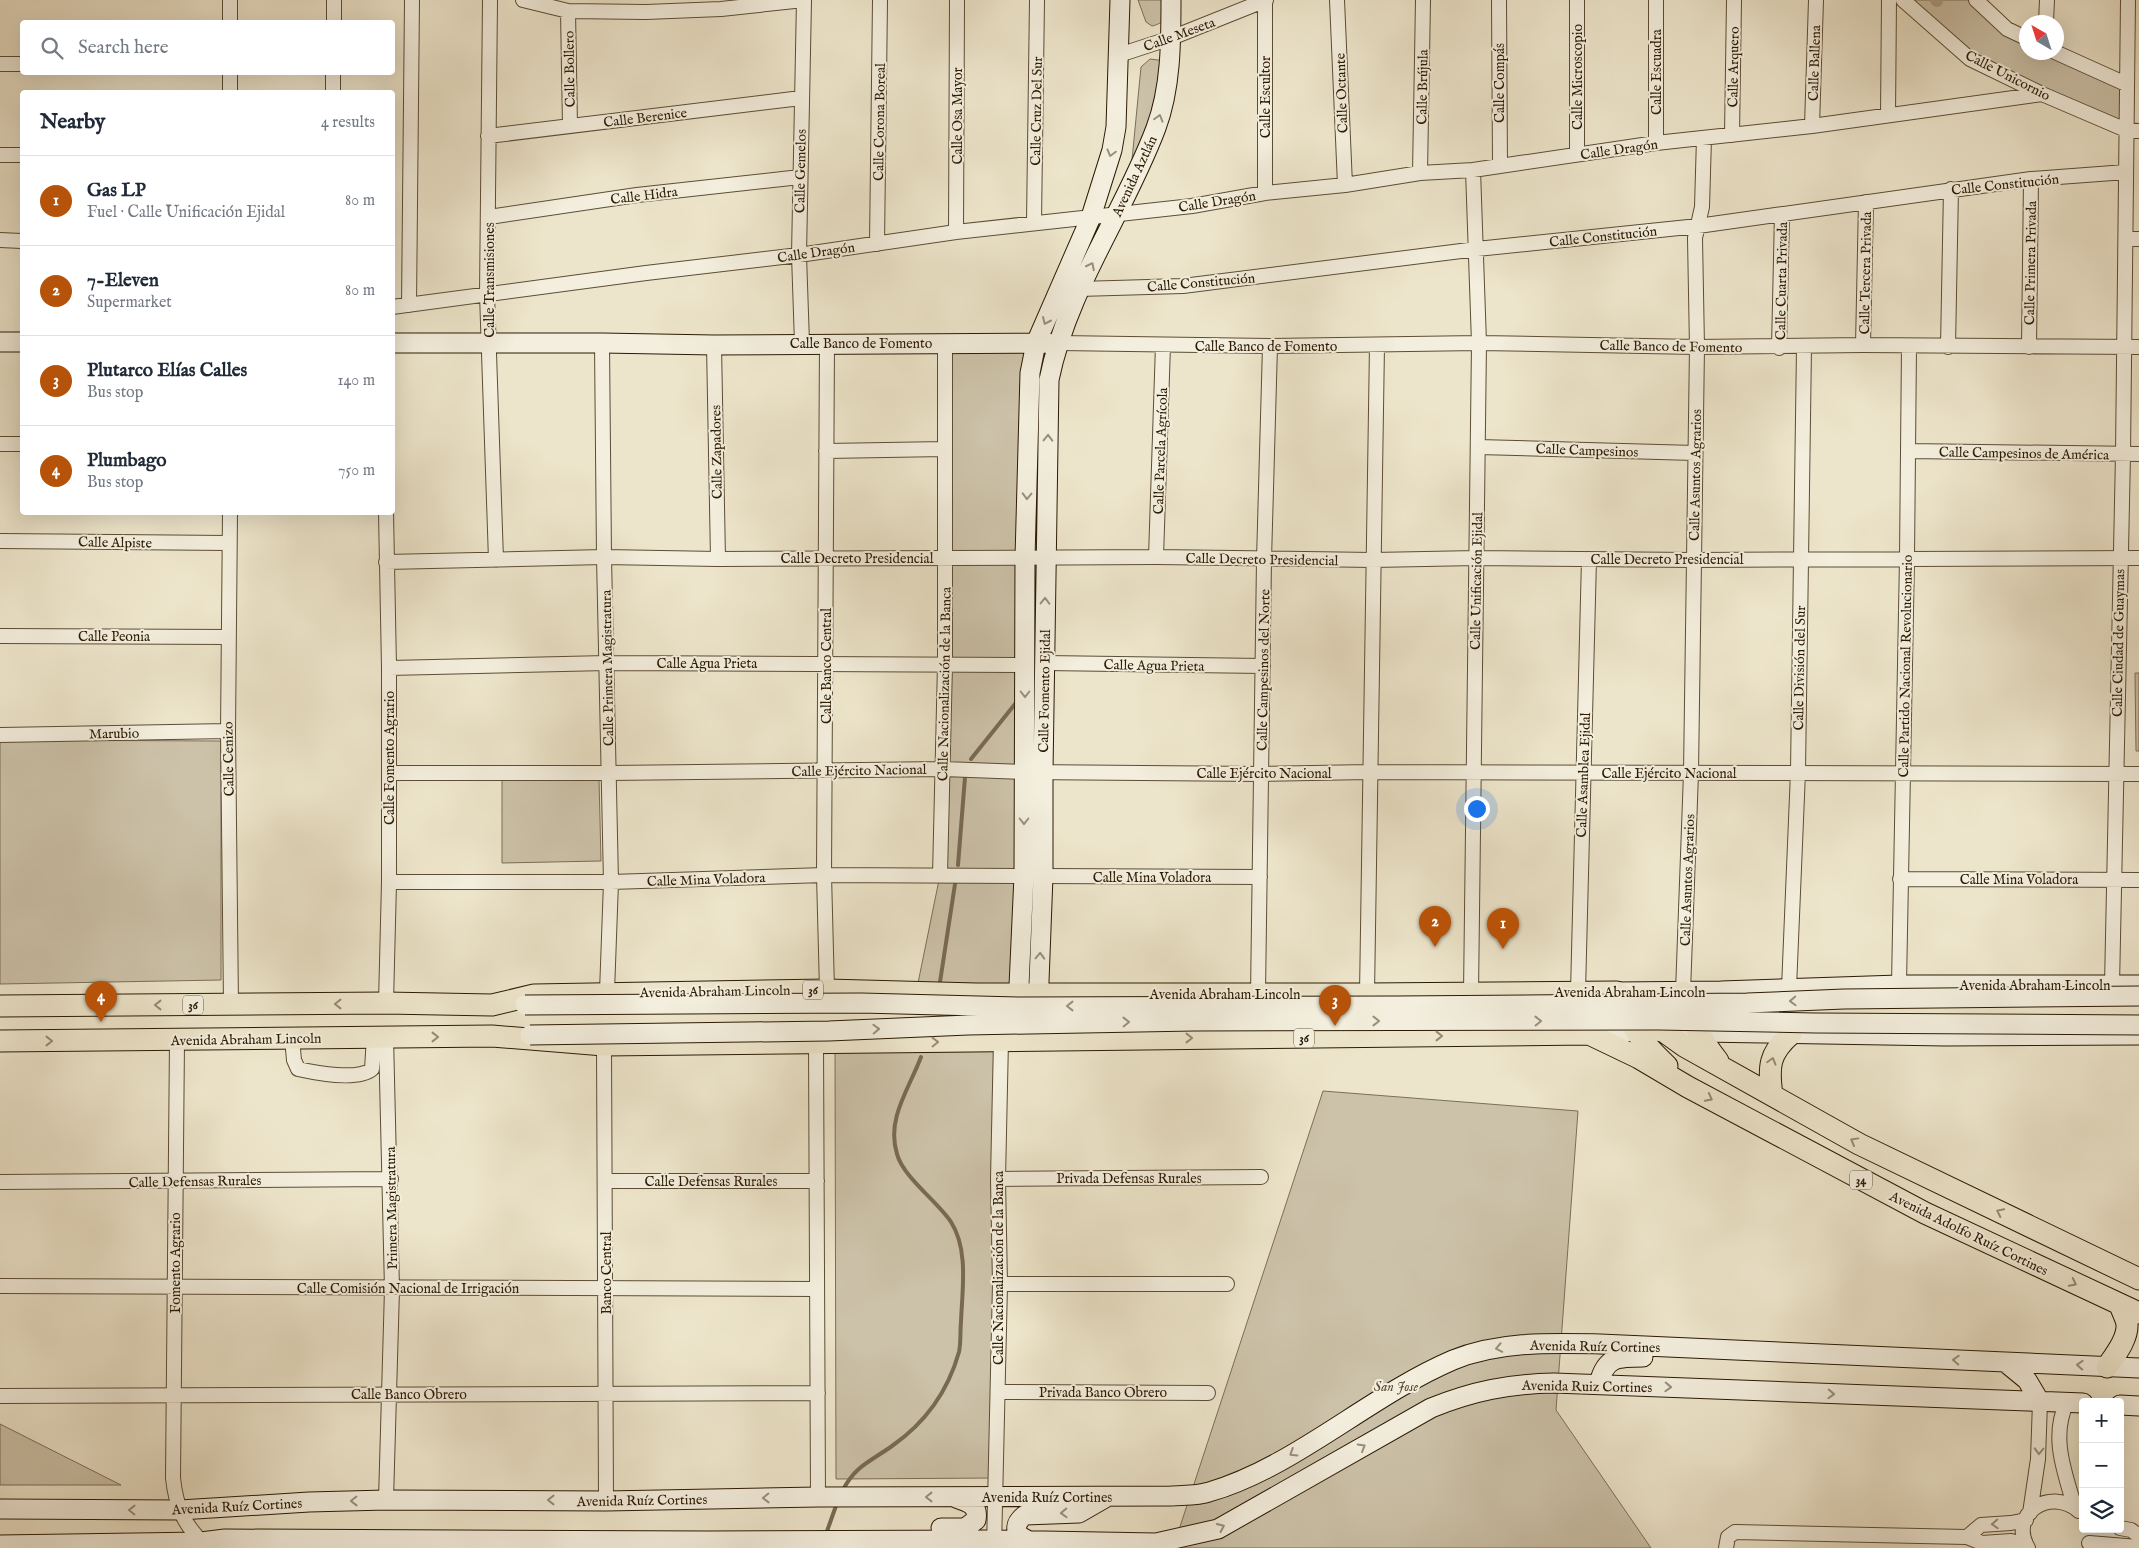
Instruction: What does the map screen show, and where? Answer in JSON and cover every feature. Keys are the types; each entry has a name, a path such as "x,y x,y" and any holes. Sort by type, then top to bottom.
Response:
{"main road":[{"name":"Avenida Aztlán","path":"1036,343 1091,217 1114,142 1120,0"},
{"name":"Avenida Aztlán","path":"1059,343 1079,289 1118,213 1156,128 1165,100 1171,38 1170,0"},
{"path":"0,342 20,342"},
{"name":"Calle Banco de Fomento","path":"395,343 714,345 1059,343"},
{"name":"Calle Fomento Ejidal","path":"1019,1040 1029,993 1044,876 1025,665 1030,373 1036,343"},
{"name":"Calle Fomento Ejidal","path":"1029,993 1024,876 1045,663 1049,380 1059,343"},
{"name":"Avenida Abraham Lincoln","path":"492,1005 534,995 607,992 827,990 976,994 1578,992 1627,994 1899,985 2139,985"},
{"path":"1756,990 1745,1000 1742,1008 1746,1018 1758,1032"},
{"path":"1683,992 1687,1009 1697,1032 1724,1069"},
{"path":"975,1042 986,1027 990,1015 983,999 976,994"},
{"path":"1627,994 1627,1010 1636,1032 1688,1087"},
{"name":"34","path":"1627,994 1663,1032 1724,1069 1859,1144 2139,1279"},
{"name":"36","path":"0,1006 861,1003 1020,1007 1397,1006 1747,1003 1844,999 2139,996"},
{"name":"Avenida Abraham Lincoln","path":"0,1041 829,1031 968,1025 1194,1022 1668,1020 1825,1024 2139,1025"},
{"name":"Avenida Abraham Lincoln","path":"492,1036 604,1045 975,1042 1636,1032 1758,1032 1945,1036 2139,1035"},
{"name":"Avenida Adolfo Ruíz Cortines","path":"1590,1034 1639,1058 1688,1087 1926,1213 2130,1309"},
{"path":"1772,1095 1769,1071 1771,1060 1782,1042 1791,1034"},
{"path":"1988,1242 2004,1230 2069,1258 2116,1267"},
{"path":"2107,1366 2118,1351 2125,1335 2130,1309"},
{"name":"Avenida Ruíz Cortines","path":"0,1509 180,1510 309,1502 386,1500 606,1501 818,1497 1171,1496 1207,1493 1245,1479 1287,1457 1419,1377 1454,1360 1515,1345 1549,1343 2139,1368"},
{"path":"1599,1384 1603,1369 1613,1360 1624,1357 1757,1360 1785,1352"},
{"path":"2005,1362 2026,1380 2040,1402 2075,1403"},
{"name":"Avenida Ruiz Cortines","path":"1029,1541 1139,1544 1174,1540 1218,1529 1431,1408 1460,1396 1492,1388 1525,1384 1599,1384 2040,1402"},
{"path":"2124,1405 2139,1406"},
{"path":"1029,1541 1018,1535 1016,1529 1020,1518 1025,1515 1078,1512 1108,1496"},
{"path":"852,1540 890,1529 965,1528 976,1520 977,1513 975,1507 954,1497"},
{"path":"0,1545 204,1545 225,1539 258,1544 852,1540 994,1544 1029,1541"}],"street":[{"path":"230,0 230,20"},
{"path":"334,0 334,20"},
{"path":"409,305 412,0"},
{"name":"Calle Transmisiones","path":"490,0 487,294 496,560"},
{"path":"523,0 568,11 646,6 721,9 804,0"},
{"name":"Calle Gemelos","path":"802,343 799,255 804,0"},
{"name":"Calle Corona Boreal","path":"877,244 880,0"},
{"name":"Calle Osa Mayor","path":"956,0 956,232"},
{"name":"Calle Cruz Del Sur","path":"1034,222 1037,0"},
{"name":"Calle Meseta","path":"1119,55 1171,38 1249,4 1266,0"},
{"name":"Calle Escultor","path":"1265,193 1266,0"},
{"name":"Calle Octante","path":"1337,0 1345,186"},
{"name":"Calle Brújula","path":"1420,173 1423,0"},
{"name":"Calle Compás","path":"1499,0 1500,166"},
{"name":"Calle Microscopio","path":"1577,0 1577,154"},
{"name":"Calle Escuadra","path":"1656,0 1656,143"},
{"name":"Calle Arquero","path":"1732,135 1734,0"},
{"name":"Calle Ballena","path":"1812,126 1816,0"},
{"path":"1888,115 1889,0"},
{"name":"Calle Unicornio","path":"1903,0 1970,59 2042,94 2132,131"},
{"path":"1976,0 2007,29 2019,35"},
{"path":"2046,15 2047,0"},
{"name":"Calle Ciudad de Guaymas","path":"2112,986 2124,347 2133,238 2126,172 2132,131 2126,84 2128,0"},
{"name":"Calle Bollero","path":"568,11 570,126"},
{"path":"2064,56 2126,84"},
{"path":"0,64 20,64"},
{"path":"230,75 230,90"},
{"path":"333,75 333,90"},
{"name":"Calle Dragón","path":"395,307 487,294 799,255 956,232 1192,206 1265,193 1345,186 1420,173 1473,170 1656,143 1812,126 2042,94"},
{"name":"Calle Berenice","path":"488,136 801,98"},
{"name":"Calle Asuntos Agrarios","path":"1683,992 1692,773 1697,347 1695,238 1703,189 1704,138"},
{"path":"0,155 20,155"},
{"name":"Calle Unificación Ejidal","path":"1471,993 1479,343 1473,170"},
{"name":"Calle Constitución","path":"1079,289 1183,286 1476,249 1698,226 2031,179 2126,172"},
{"name":"Calle Hidra","path":"489,217 637,195 800,176"},
{"name":"Calle Primera Privada","path":"2029,347 2031,179"},
{"path":"1948,346 1951,189"},
{"name":"Calle Tercera Privada","path":"1863,345 1866,202"},
{"name":"Calle Cuarta Privada","path":"1779,348 1782,214"},
{"path":"0,240 20,241"},
{"name":"Calle Primera Magistratura","path":"602,343 604,557 611,882 607,992"},
{"name":"Calle Banco Central","path":"827,343 824,875 827,990"},
{"name":"Calle Nacionalización de la Banca","path":"940,875 945,664 945,343"},
{"name":"Calle Banco de Fomento","path":"1059,343 1270,346 1479,343 1779,348 1863,345 2139,347"},
{"name":"Calle Zapadores","path":"714,345 718,559"},
{"name":"Calle Parcela Agrícola","path":"1156,557 1163,345"},
{"path":"1366,994 1377,345"},
{"name":"Calle Campesinos del Norte","path":"1258,994 1264,560 1270,346"},
{"name":"Calle Partido Nacional Revolucionario","path":"1899,985 1900,879 1904,774 1909,346"},
{"name":"Calle División del Sur","path":"1789,988 1798,772 1804,347"},
{"path":"0,444 20,444"},
{"name":"Calle Campesinos","path":"1478,447 1695,453"},
{"path":"826,451 945,449"},
{"name":"Calle Campesinos de América","path":"1909,452 2139,454"},
{"name":"Calle Cenizo","path":"230,515 228,731 231,1005"},
{"name":"Calle Fomento Agrario","path":"386,515 389,668 389,882 386,1004"},
{"name":"Calle Alpiste","path":"0,540 229,543"},
{"name":"Calle Decreto Presidencial","path":"386,562 604,557 718,559 1156,557 1264,560 1477,558 1693,560 2139,558"},
{"name":"Calle Asamblea Ejidal","path":"1578,992 1589,559"},
{"name":"Calle Peonia","path":"0,636 228,636"},
{"name":"Calle Agua Prieta","path":"389,668 607,663 1025,665"},
{"name":"Calle Agua Prieta","path":"1045,663 1263,666"},
{"name":"Marubio","path":"0,735 228,731"},
{"name":"Calle Ejército Nacional","path":"389,773 609,773 943,769 1034,772 1261,774 1369,772 1798,772 2139,774"},
{"name":"Calle Mina Voladora","path":"389,882 611,882 824,875 1024,876"},
{"name":"Calle Mina Voladora","path":"1044,876 1260,877"},
{"name":"Calle Mina Voladora","path":"1900,879 2139,880"},
{"path":"292,1038 294,1060 298,1069 328,1075 367,1074 372,1069 380,1037"},
{"name":"Primera Magistratura","path":"380,1037 391,1178 392,1289 386,1500"},
{"name":"Fomento Agrario","path":"177,1040 174,1487 180,1510 189,1529 204,1545"},
{"name":"Calle Nacionalización de la Banca","path":"994,1544 1000,1284 998,1179 1019,1040"},
{"path":"816,1043 818,1497"},
{"name":"Banco Central","path":"604,1045 606,1501"},
{"name":"Privada Defensas Rurales","path":"998,1179 1261,1177"},
{"name":"Calle Defensas Rurales","path":"0,1182 391,1178"},
{"name":"Calle Defensas Rurales","path":"605,1181 817,1181"},
{"path":"1000,1284 1227,1284"},
{"name":"Calle Comisión Nacional de Irrigación","path":"0,1286 392,1289 816,1289"},
{"name":"Privada Banco Obrero","path":"998,1392 1208,1393"},
{"name":"Calle Banco Obrero","path":"0,1396 818,1393"},
{"path":"2040,1402 2058,1427"},
{"path":"2027,1547 2023,1528 2028,1516 2038,1459 2040,1402"},
{"path":"2075,1403 2061,1414 2058,1427 2061,1460 2079,1511"},
{"path":"1961,1540 1981,1525 2010,1523 2028,1516 2036,1507 2052,1500 2068,1503 2079,1511"},
{"path":"2124,1529 2131,1530 2139,1536"},
{"path":"1727,1543 1735,1532 1982,1542 2011,1541 2027,1547"},
{"path":"2088,1540 2139,1547"}],"green space":[{"path":"1138,0 1169,0 1164,20 1152,26 1146,22"},
{"path":"1903,0 1977,0 2019,33 2019,60 2064,60 2064,57 2126,84 2126,130 2004,76"},
{"path":"1150,59 1166,61 1156,110 1131,170 1141,67"},
{"path":"945,343 1036,343 1019,994 918,983 940,875"},
{"path":"2135,673 2139,673 2139,751 2136,751"},
{"path":"0,740 221,741 221,980 0,984"},
{"path":"502,774 599,779 601,861 502,863"},
{"path":"996,1043 996,1478 836,1479 835,1047"},
{"name":"San Jose","path":"1323,1091 1578,1111 1556,1410 1651,1548 1173,1548"},
{"path":"0,1424 121,1485 0,1485"}],"waterway":[{"path":"971,759 1015,704"},
{"path":"958,865 965,777"},
{"path":"940,982 955,884"},
{"path":"843,1490 858,1469 904,1437 925,1416 949,1380 959,1352 963,1271 957,1233 945,1214 906,1172 897,1154 894,1141 894,1129 900,1104 921,1057"},
{"path":"826,1534 837,1503"}],"place":[{"name":"7-Eleven","path":"1435,947"},
{"name":"Gas LP","path":"1503,949"},
{"name":"Plumbago","path":"101,1022"},
{"name":"Plutarco Elías Calles","path":"1335,1026"}]}
